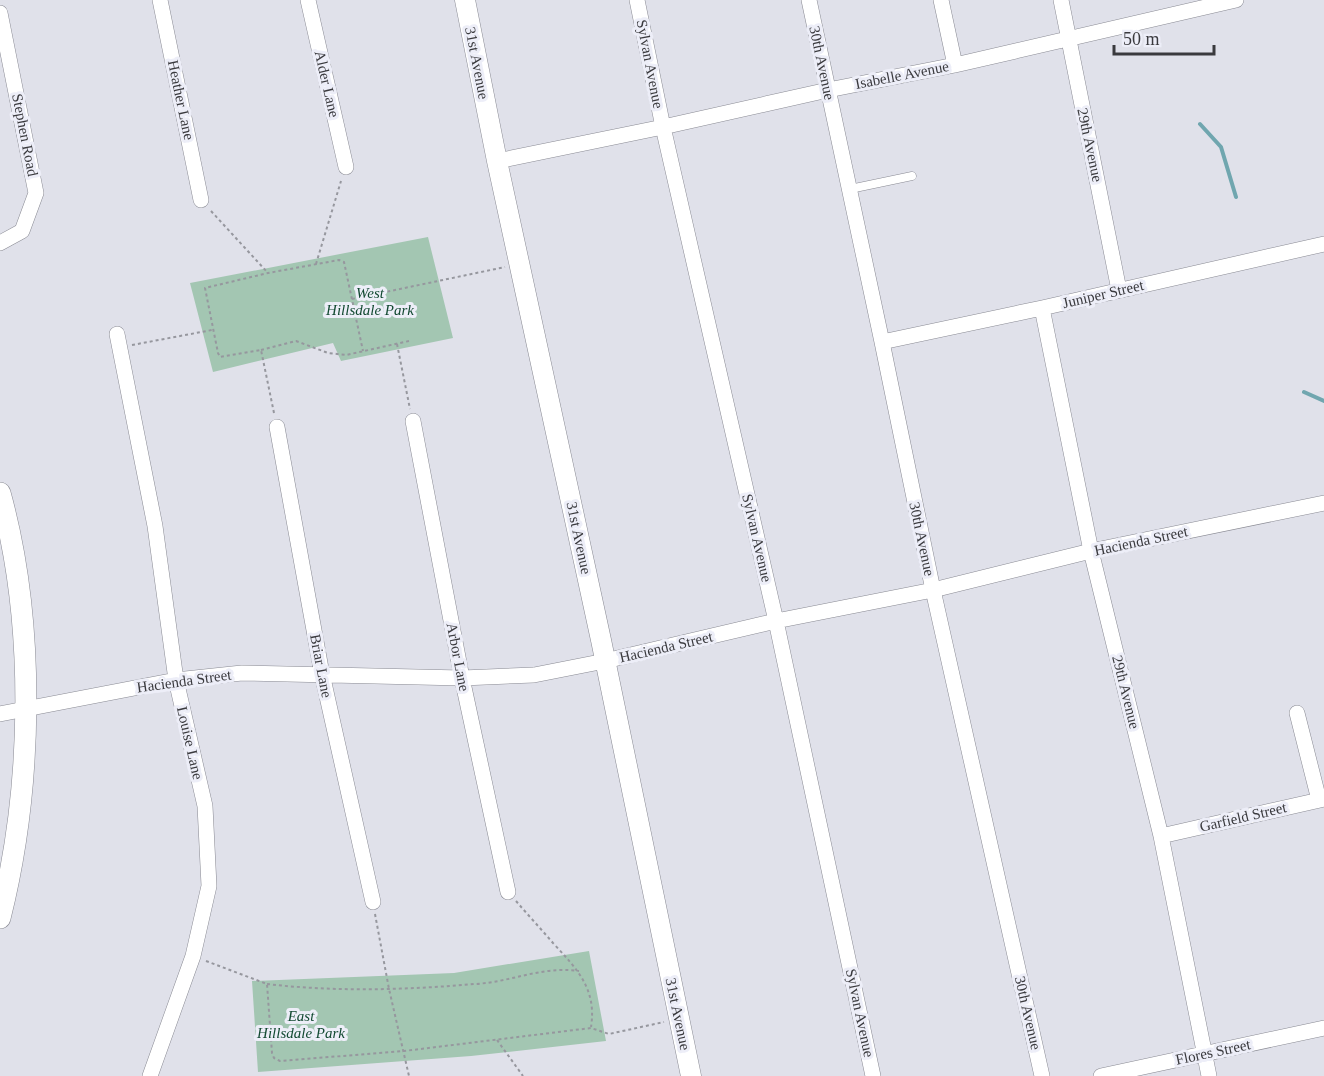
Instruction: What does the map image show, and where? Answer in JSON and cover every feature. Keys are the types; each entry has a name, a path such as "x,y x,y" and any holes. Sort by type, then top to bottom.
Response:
{"main road":[{"path":"0,493 19,602 25,708 25,746 19,819 0,918"}],"street":[{"name":"Heather Lane","path":"160,0 201,200"},
{"name":"Alder Lane","path":"308,0 346,167"},
{"name":"31st Avenue","path":"465,0 691,1076"},
{"name":"Sylvan Avenue","path":"637,0 663,127 776,621 873,1076"},
{"name":"30th Avenue","path":"809,0 933,590 1042,1076"},
{"path":"941,0 955,65"},
{"name":"29th Avenue","path":"1061,0 1119,290"},
{"name":"Isabelle Avenue","path":"497,161 955,65 1236,0"},
{"name":"Stephen Road","path":"0,13 36,193 22,231 0,243"},
{"name":"Juniper Street","path":"882,342 1324,244"},
{"name":"29th Avenue","path":"1042,308 1091,552 1161,836 1209,1076"},
{"name":"Louise Lane","path":"118,341 155,526 176,680 205,806 209,886 193,956 150,1076"},
{"name":"Arbor Lane","path":"413,421 462,678 508,892"},
{"name":"Briar Lane","path":"278,427 322,674 373,902"},
{"name":"Hacienda Street","path":"0,714 176,680 242,673 462,678 534,675 776,621 933,590 1091,552 1324,503"},
{"path":"1297,713 1322,800"},
{"name":"Garfield Street","path":"1161,836 1322,800"},
{"name":"Flores Street","path":"1101,1076 1324,1028"}],"lane":[{"path":"850,189 912,176"}],"path":[{"path":"316,264 346,167"},
{"path":"201,200 268,273"},
{"path":"363,351 344,262 339,260 205,288 212,330 220,357 296,341 334,355 346,355 409,341"},
{"path":"352,299 519,264"},
{"path":"118,341 212,330"},
{"path":"397,344 413,421"},
{"path":"261,350 278,427"},
{"path":"508,892 579,971 589,990 593,1014 591,1028"},
{"path":"373,902 389,989 409,1076"},
{"path":"193,956 267,984 298,988 389,989 486,983 554,969 579,971"},
{"path":"267,984 272,1053 274,1058 280,1061 404,1051 591,1028 609,1034 679,1019"},
{"path":"497,1040 523,1076"}],"green space":[{"name":"West Hillsdale Park","path":"428,237 453,338 341,361 333,343 213,372 190,283"},
{"name":"East Hillsdale Park","path":"589,951 606,1041 471,1056 258,1072 252,981 454,973"}],"waterway":[{"path":"1200,124 1221,147 1236,197"},
{"path":"1304,392 1324,401"}]}
